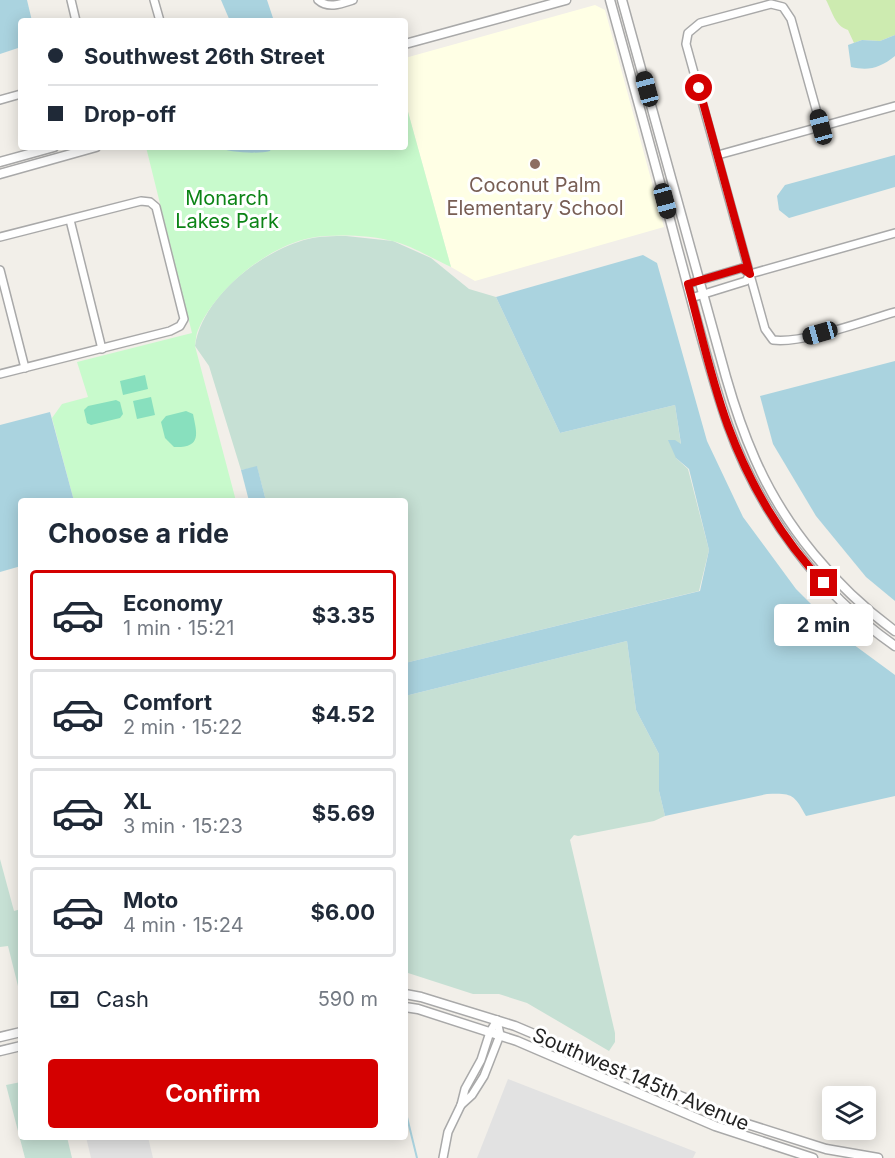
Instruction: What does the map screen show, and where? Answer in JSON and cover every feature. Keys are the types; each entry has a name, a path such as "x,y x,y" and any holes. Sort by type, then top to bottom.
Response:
{"street":[{"path":"71,0 75,18"},
{"path":"154,0 159,18"},
{"path":"320,2 336,5 353,0"},
{"path":"408,43 566,0"},
{"path":"610,0 710,367 728,426 742,459 780,528 808,567 840,600 879,635 895,646"},
{"path":"622,0 726,377 756,461 776,499 803,539 847,590 895,631"},
{"path":"821,127 791,19 783,7 771,4 700,23 688,33 686,44 765,329 773,340 801,339 895,312"},
{"path":"0,100 18,95"},
{"path":"718,155 895,106"},
{"path":"0,162 43,150"},
{"path":"0,174 85,150"},
{"path":"0,237 141,201 150,202 156,207 184,319 180,326 170,332 0,374"},
{"path":"70,220 102,349"},
{"path":"692,298 746,281 750,274 895,232"},
{"path":"688,284 742,268 750,274"},
{"path":"0,270 25,368"},
{"path":"733,271 737,284"},
{"path":"710,367 719,380 738,437 740,439 746,437"},
{"name":"Southwest 145th Avenue","path":"408,995 515,1026 744,1123 826,1149 878,1158"},
{"name":"Southwest 145th Avenue","path":"408,1008 500,1035 723,1129 813,1158"},
{"path":"443,1158 448,1132 497,1020"},
{"path":"461,1105 472,1095 484,1076 500,1035 497,1020"},
{"path":"0,1037 18,1033"},
{"path":"0,1051 18,1047"}],"shaded area":[{"name":"Coconut Palm Elementary School","path":"595,5 605,10 664,227 475,281 451,267 408,112 408,57"},
{"path":"346,236 393,241 431,258 469,289 496,297 560,433 675,405 681,445 676,458 688,469 709,550 699,591 408,662 408,498 265,498 257,467 241,470 209,366 195,346 200,328 209,310 237,278 254,265 290,245 322,237"},
{"path":"627,641 636,710 659,754 659,791 665,816 654,821 574,835 570,840 615,1033 615,1042 609,1051 527,1003 499,994 473,994 408,973 408,695"},
{"path":"0,859 14,911 18,910 18,986 8,946 0,947"},
{"path":"508,1079 696,1152 693,1158 477,1158"},
{"path":"18,1083 18,1131 6,1085"},
{"path":"20,1140 68,1140 72,1158 25,1158"},
{"path":"87,1140 149,1140 153,1158 91,1158"}],"green space":[{"path":"826,0 895,0 895,35 880,41 862,40 854,43 848,30 837,22"},
{"name":"Monarch Lakes Park","path":"408,112 451,267 399,243 373,237 310,238 277,250 245,271 231,284 207,313 197,334 195,346 235,498 73,498 52,418 62,404 88,397 77,362 192,333 147,150 408,150"},
{"path":"145,375 148,389 123,395 120,381"},
{"path":"151,397 155,415 137,419 133,401"},
{"path":"116,400 120,402 123,414 120,418 91,425 87,423 84,410 88,406"},
{"path":"186,411 193,414 196,428 195,438 189,445 174,447 165,438 161,422 166,416"}],"water":[{"path":"0,0 27,0 31,18 18,18 18,48 0,54"},
{"path":"221,0 267,0 273,18 229,18"},
{"path":"895,35 895,56 890,60 874,68 851,67 848,45 862,40 880,41"},
{"path":"226,150 270,150 251,153"},
{"path":"895,155 895,187 789,218 779,210 777,196 785,185"},
{"path":"643,255 657,263 707,441 743,517 796,589 846,639 895,675 895,796 806,816 791,796 767,794 665,816 659,791 659,754 636,710 627,641 408,695 408,662 700,591 709,550 689,469 676,458 668,440 675,440 681,444 675,405 560,433 496,297"},
{"path":"895,361 895,601 866,577 816,516 773,444 760,396"},
{"path":"50,412 73,498 18,498 18,567 0,572 0,425"},
{"path":"257,466 265,498 248,498 241,470"}],"waterway":[{"path":"408,1121 417,1158"}],"place":[{"name":"Coconut Palm Elementary School","path":"535,164"}],"route":[{"path":"699,88 750,274 742,268 688,284 718,394 742,459 780,528 808,567 824,583"}]}
